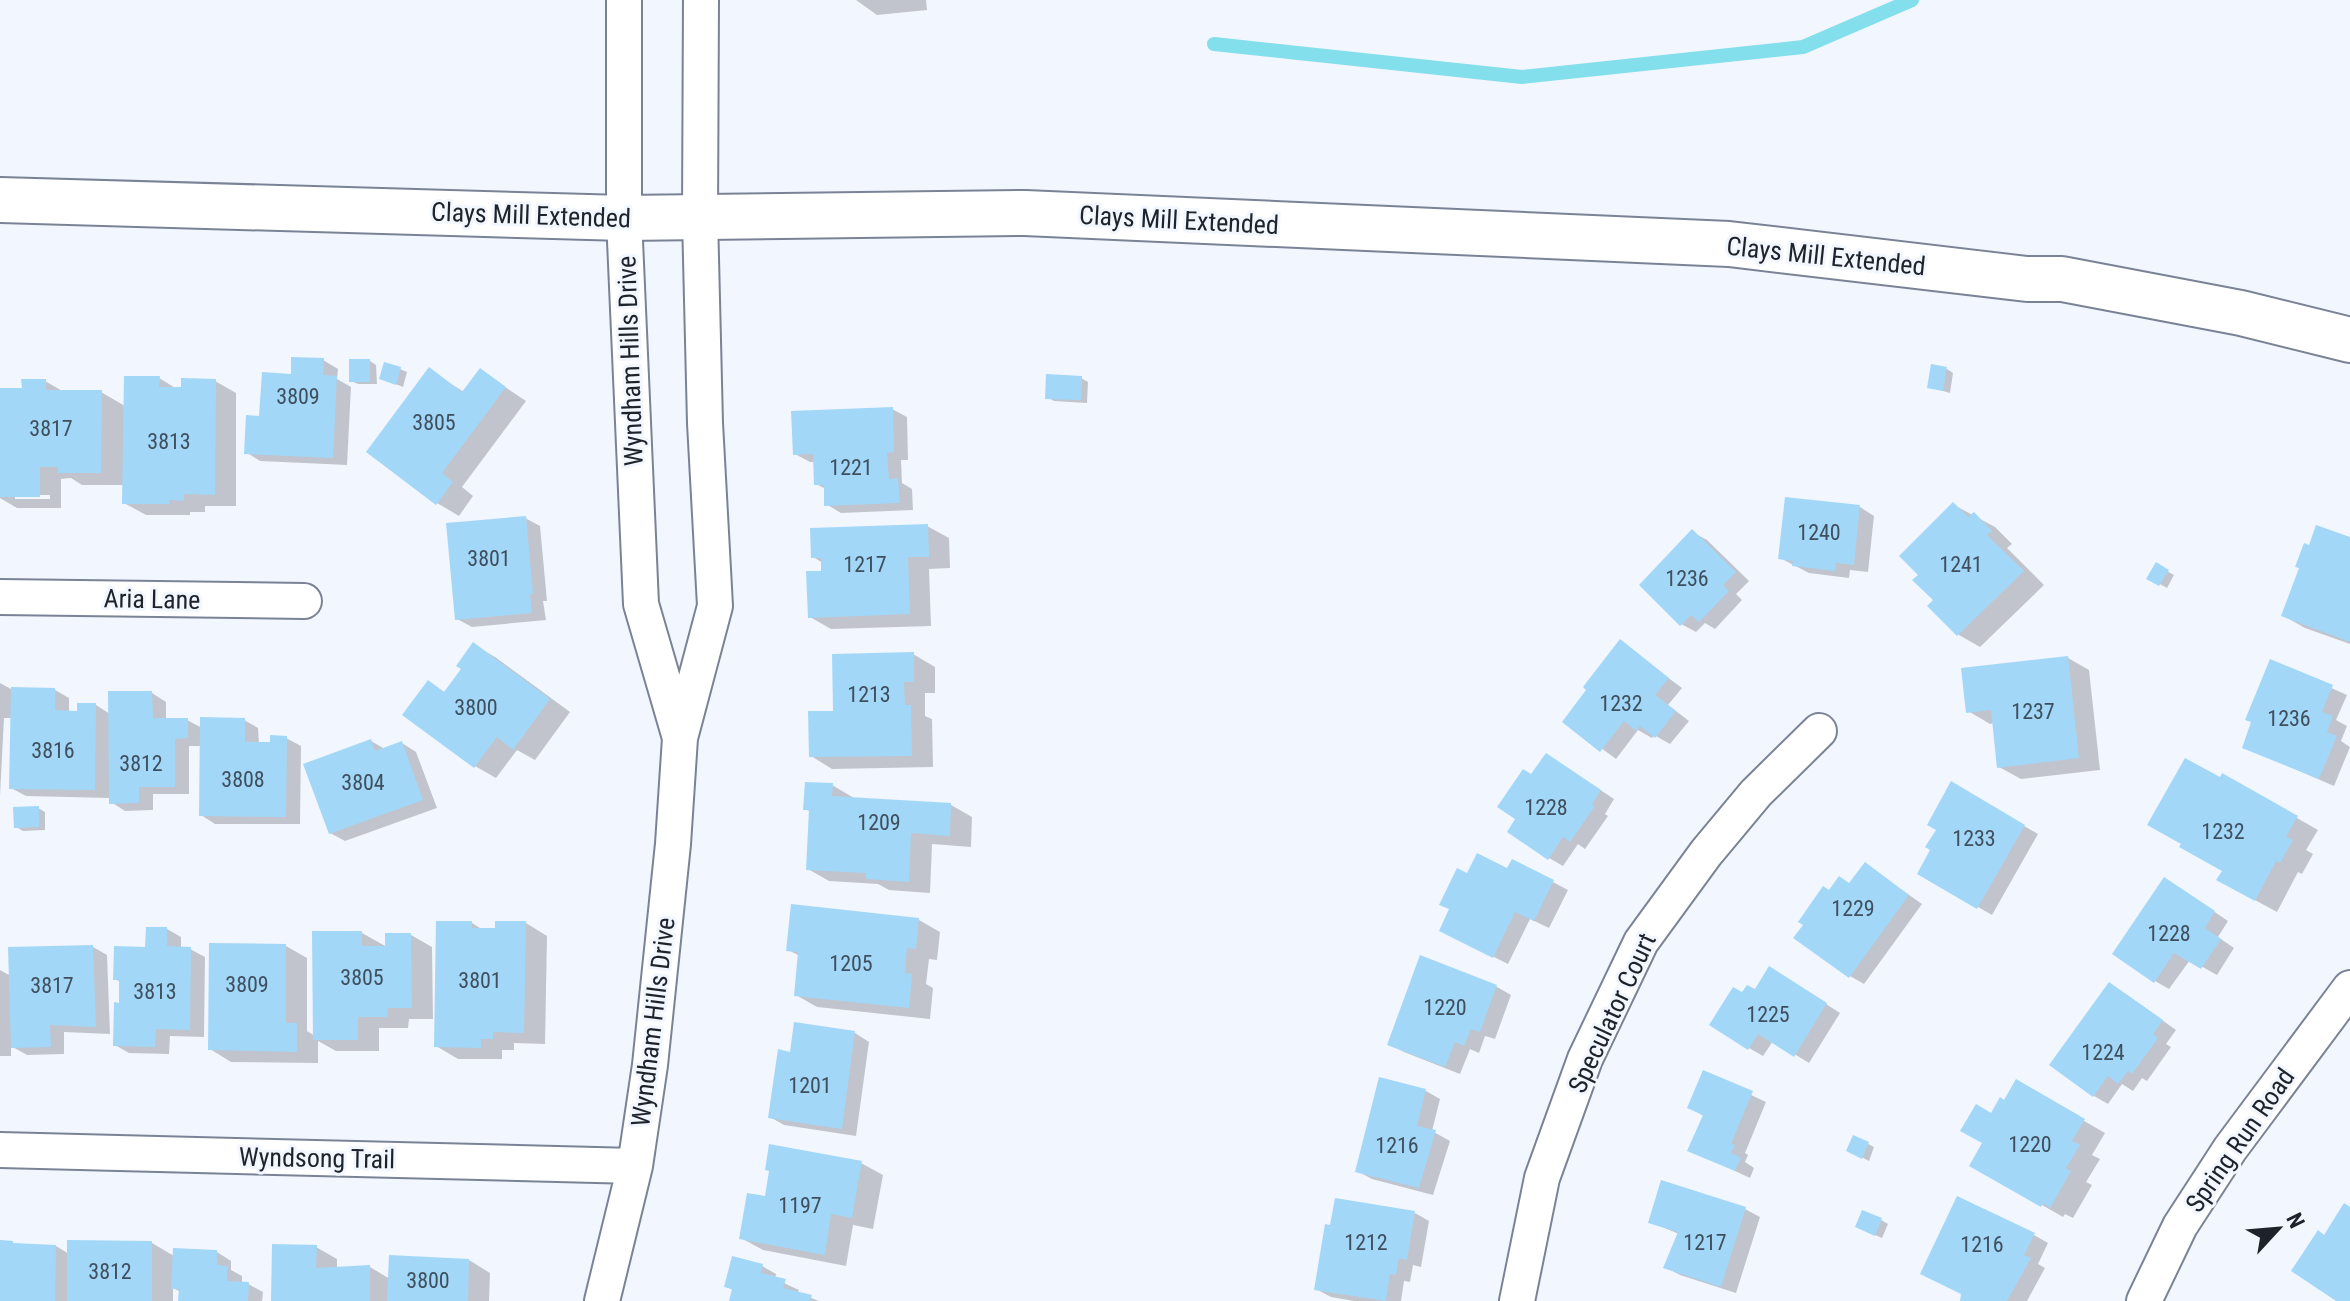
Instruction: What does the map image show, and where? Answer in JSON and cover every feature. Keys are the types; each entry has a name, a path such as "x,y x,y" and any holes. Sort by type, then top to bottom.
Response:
{"main road":[{"name":"Clays Mill Extended","path":"0,200 624,218 1025,213 1729,244 2027,279 2062,279 2241,313 2350,340"}],"street":[{"name":"Wyndham Hills Drive","path":"624,0 624,218 641,604 680,738"},
{"name":"Wyndham Hills Drive","path":"602,1301 635,1166 650,1065 673,844 680,738 715,606 705,423 700,217 701,0"},
{"name":"Aria Lane","path":"0,597 304,601"},
{"name":"Speculator Court","path":"1517,1301 1542,1178 1585,1059 1641,942 1706,853 1756,793 1819,731"},
{"name":"Spring Run Road","path":"2144,1301 2180,1226 2230,1149 2350,988"},
{"name":"Wyndsong Trail","path":"0,1150 635,1166"}],"building":[{"path":"291,357 324,358 323,375 337,376 333,458 244,454 246,415 259,416 262,372 291,374"},
{"path":"349,359 370,359 370,382 349,382"},
{"path":"384,362 401,367 396,385 379,379"},
{"path":"1931,364 1947,367 1943,391 1927,388"},
{"path":"429,367 462,392 480,368 506,387 442,473 453,482 436,505 366,452"},
{"path":"1046,374 1082,376 1081,400 1045,399"},
{"path":"124,376 160,376 159,387 181,387 181,378 216,379 215,495 184,494 184,501 169,500 169,504 122,504"},
{"path":"21,379 46,379 46,390 102,390 101,473 58,473 58,467 40,467 40,497 0,497 0,388 22,388"},
{"path":"893,407 894,452 887,453 889,479 898,478 900,503 824,506 824,485 814,485 813,454 793,455 791,411"},
{"path":"1785,497 1860,505 1854,565 1836,563 1835,571 1792,566 1793,561 1778,559"},
{"path":"1953,502 1968,517 1974,512 1992,531 1987,535 2024,571 1957,636 1927,606 1933,600 1912,580 1918,575 1899,556"},
{"path":"526,516 532,613 455,620 446,523"},
{"path":"928,524 929,557 908,557 910,614 808,618 806,571 821,571 821,558 811,558 810,528"},
{"path":"2316,525 2350,537 2350,642 2281,616 2299,568 2295,567 2304,543 2309,545"},
{"path":"1692,529 1736,572 1723,585 1729,591 1699,622 1691,615 1680,626 1639,585"},
{"path":"2156,562 2169,570 2159,586 2146,579"},
{"path":"1620,639 1669,678 1655,695 1676,711 1655,738 1640,726 1636,731 1624,721 1600,752 1562,722 1586,690 1583,687"},
{"path":"473,642 550,699 513,750 497,737 474,768 402,715 428,680 444,692 461,669 456,666"},
{"path":"914,652 914,682 904,682 905,705 911,705 912,756 809,757 808,711 833,711 832,654"},
{"path":"2068,656 2079,758 1997,768 1991,710 1966,713 1961,668"},
{"path":"2270,659 2333,685 2322,712 2333,716 2327,732 2337,736 2319,779 2242,748 2251,722 2245,720"},
{"path":"11,687 55,688 55,710 77,711 77,703 96,703 95,790 9,789"},
{"path":"108,691 152,691 153,718 188,718 188,738 175,739 175,787 139,787 139,803 109,804"},
{"path":"200,717 245,718 245,742 270,742 270,735 287,736 286,817 199,816"},
{"path":"371,739 375,751 402,741 423,800 329,834 303,764"},
{"path":"1546,753 1601,790 1592,804 1595,806 1570,842 1563,837 1548,860 1507,832 1515,819 1497,807 1523,769 1531,774"},
{"path":"2185,758 2220,777 2222,773 2298,816 2286,837 2293,840 2280,863 2276,861 2255,901 2216,880 2222,871 2147,825"},
{"path":"1951,781 2025,825 1977,909 1917,874 1930,850 1925,847 1936,830 1927,825"},
{"path":"805,782 833,783 832,796 951,803 950,836 911,833 909,882 866,879 866,873 806,870 809,810 803,810"},
{"path":"39,806 39,827 14,828 13,807"},
{"path":"1477,853 1507,868 1512,859 1554,880 1534,921 1515,912 1493,958 1439,931 1449,909 1439,905 1457,868 1467,873"},
{"path":"1865,862 1909,895 1849,978 1793,938 1803,925 1798,922 1823,886 1829,890 1839,876 1849,883"},
{"path":"2164,877 2215,911 2205,928 2221,939 2201,969 2174,953 2154,983 2112,954"},
{"path":"791,904 919,918 916,949 907,948 905,973 912,974 909,1008 794,996 798,952 786,951"},
{"path":"436,921 472,921 472,928 495,928 495,921 526,921 524,1033 493,1032 493,1039 481,1039 481,1048 434,1047"},
{"path":"146,927 167,927 167,946 191,947 190,1030 156,1029 155,1047 113,1046 114,1002 119,1003 119,980 113,980 114,946 145,947"},
{"path":"312,931 362,931 362,946 385,946 385,933 411,933 412,1008 388,1008 387,1017 358,1017 358,1040 313,1040"},
{"path":"209,943 286,944 286,1023 297,1023 297,1052 208,1050"},
{"path":"93,945 96,1027 50,1025 51,1047 11,1048 8,947"},
{"path":"1420,955 1497,985 1480,1032 1471,1029 1464,1046 1455,1042 1445,1067 1387,1045"},
{"path":"1769,966 1827,1003 1794,1057 1758,1034 1748,1050 1709,1025 1733,987 1742,992 1747,985 1755,989"},
{"path":"2109,982 2163,1020 2153,1034 2158,1038 2132,1074 2128,1071 2118,1084 2108,1076 2093,1097 2049,1065"},
{"path":"794,1022 855,1031 842,1129 768,1118 778,1049 790,1052"},
{"path":"1703,1070 1753,1091 1731,1144 1735,1145 1731,1153 1741,1158 1735,1171 1687,1151 1703,1115 1687,1108"},
{"path":"1379,1077 1426,1089 1417,1126 1436,1130 1419,1188 1355,1172"},
{"path":"2016,1079 2085,1119 2072,1141 2080,1145 2066,1168 2071,1171 2050,1208 2043,1203 2041,1207 1969,1166 1982,1143 1960,1131 1976,1104 1991,1113 2000,1097 2004,1100"},
{"path":"1853,1135 1869,1142 1862,1159 1846,1151"},
{"path":"769,1144 862,1161 852,1218 831,1214 825,1255 739,1239 747,1193 765,1196"},
{"path":"1661,1180 1746,1207 1721,1287 1663,1268 1678,1232 1648,1223"},
{"path":"1957,1196 2035,1233 2024,1255 2031,1258 2007,1301 1960,1301 1961,1294 1920,1274"},
{"path":"1335,1198 1415,1211 1407,1260 1399,1258 1396,1275 1390,1274 1386,1301 1314,1290 1325,1224 1330,1225"},
{"path":"2344,1203 2350,1207 2350,1301 2336,1301 2291,1271 2318,1230 2324,1235"},
{"path":"1862,1210 1882,1218 1875,1236 1855,1227"},
{"path":"0,1240 56,1245 55,1301 0,1301"},
{"path":"67,1240 152,1241 152,1301 67,1301"},
{"path":"272,1244 317,1245 316,1268 370,1265 370,1301 271,1301"},
{"path":"173,1248 217,1250 217,1265 228,1266 227,1281 249,1282 248,1301 178,1301 179,1289 171,1289"},
{"path":"389,1255 469,1259 468,1301 387,1301"},
{"path":"732,1256 763,1264 761,1273 786,1279 783,1288 812,1295 810,1301 729,1301 732,1289 724,1287"}],"waterway":[{"path":"1214,44 1522,77 1803,47 1912,0"}]}
